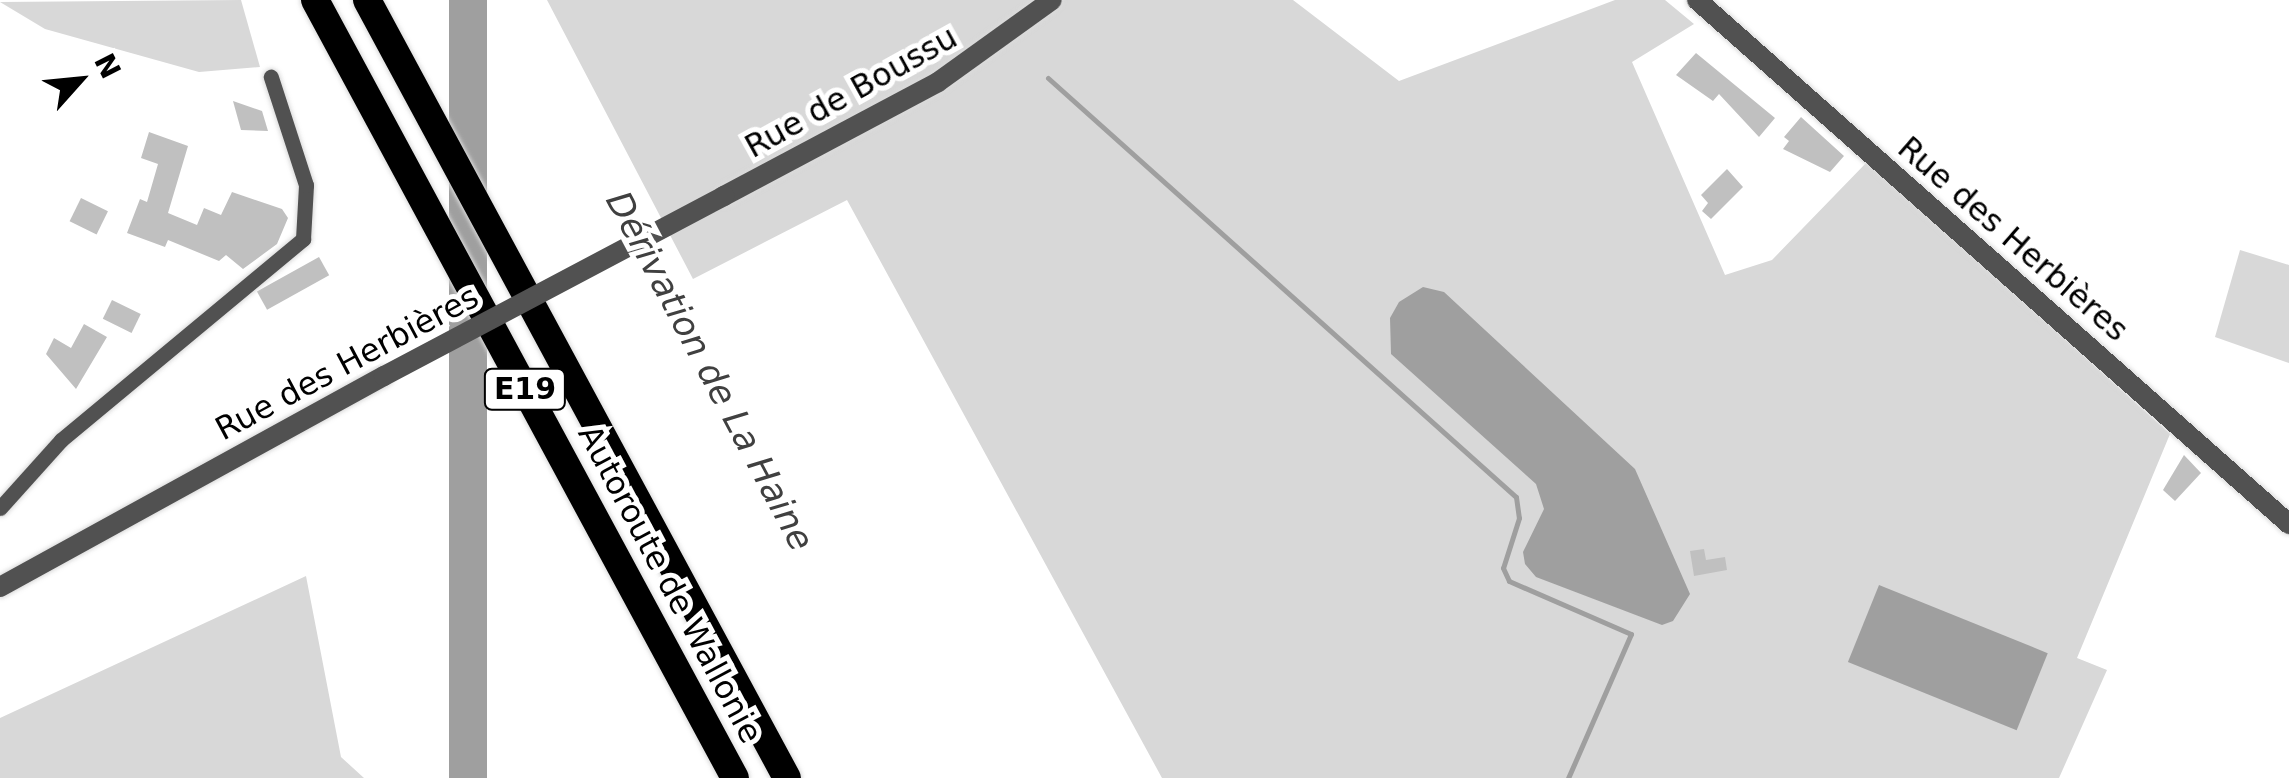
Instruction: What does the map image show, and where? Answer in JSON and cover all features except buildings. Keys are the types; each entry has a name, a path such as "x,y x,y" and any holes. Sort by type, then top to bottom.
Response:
{"highway":[{"name":"Autoroute de Wallonie","path":"315,0 735,778"},
{"name":"Autoroute de Wallonie","path":"367,0 787,778"}],"street":[{"name":"Rue de Boussu","path":"724,196 938,82 1052,0"},
{"name":"Rue des Herbières","path":"1696,0 2289,524"},
{"path":"0,508 61,440 303,239 306,186 271,77"},
{"name":"Rue des Herbières","path":"0,587 384,376 724,196"}],"shaded area":[{"path":"241,0 260,67 199,72 45,29 0,2"},
{"path":"449,0 487,0 487,778 449,778"},
{"path":"547,0 1293,0 1399,81 1615,0 1665,0 1694,24 1632,62 1725,275 1772,260 1867,162 2170,434 2077,658 2107,670 2059,778 1162,778 847,200 693,279"},
{"path":"2240,250 2289,265 2289,363 2215,337"},
{"path":"1423,287 1444,292 1635,469 1690,594 1673,621 1662,625 1536,577 1525,564 1523,552 1544,509 1536,484 1391,354 1390,318 1399,302"},
{"path":"306,576 341,757 364,778 0,778 0,718"},
{"path":"1879,585 2048,653 2017,730 1848,662"}],"waterway":[{"path":"1048,78 1516,497 1519,518 1503,568 1509,581 1631,634 1568,778"}],"water label":[{"name":"Dérivation de La Haine","path":"710,371"}]}
